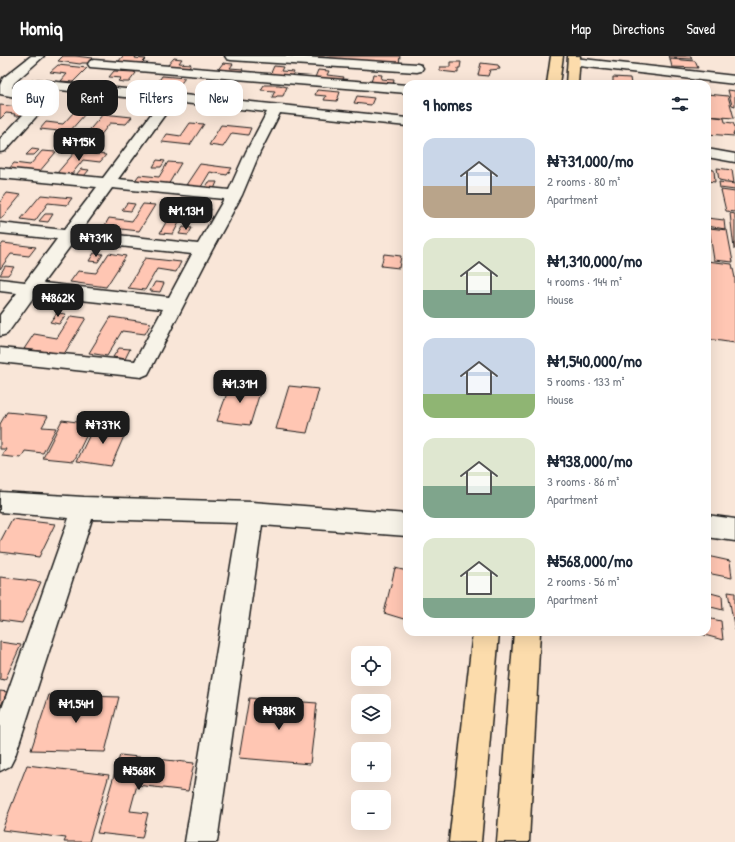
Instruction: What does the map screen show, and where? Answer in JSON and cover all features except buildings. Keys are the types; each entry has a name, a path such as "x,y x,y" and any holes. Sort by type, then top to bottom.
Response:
{"main road":[{"path":"553,80 557,56"},
{"path":"572,80 574,59"},
{"path":"464,842 486,636"},
{"path":"513,842 527,636"}],"street":[{"path":"0,148 45,99 36,96 4,91 4,82 38,56"},
{"path":"231,56 419,62 415,80"},
{"path":"574,59 735,80"},
{"path":"80,80 92,67 403,89"},
{"path":"187,99 403,121"},
{"path":"0,355 141,369 174,304 234,195 252,152 276,108"},
{"path":"0,329 157,116"},
{"path":"711,154 735,158"},
{"path":"0,173 234,195"},
{"path":"0,228 203,250"},
{"path":"0,285 174,304"},
{"path":"0,502 84,508 252,513 403,525"},
{"path":"0,756 84,508"},
{"path":"201,842 252,513"},
{"path":"711,527 735,530"}]}
